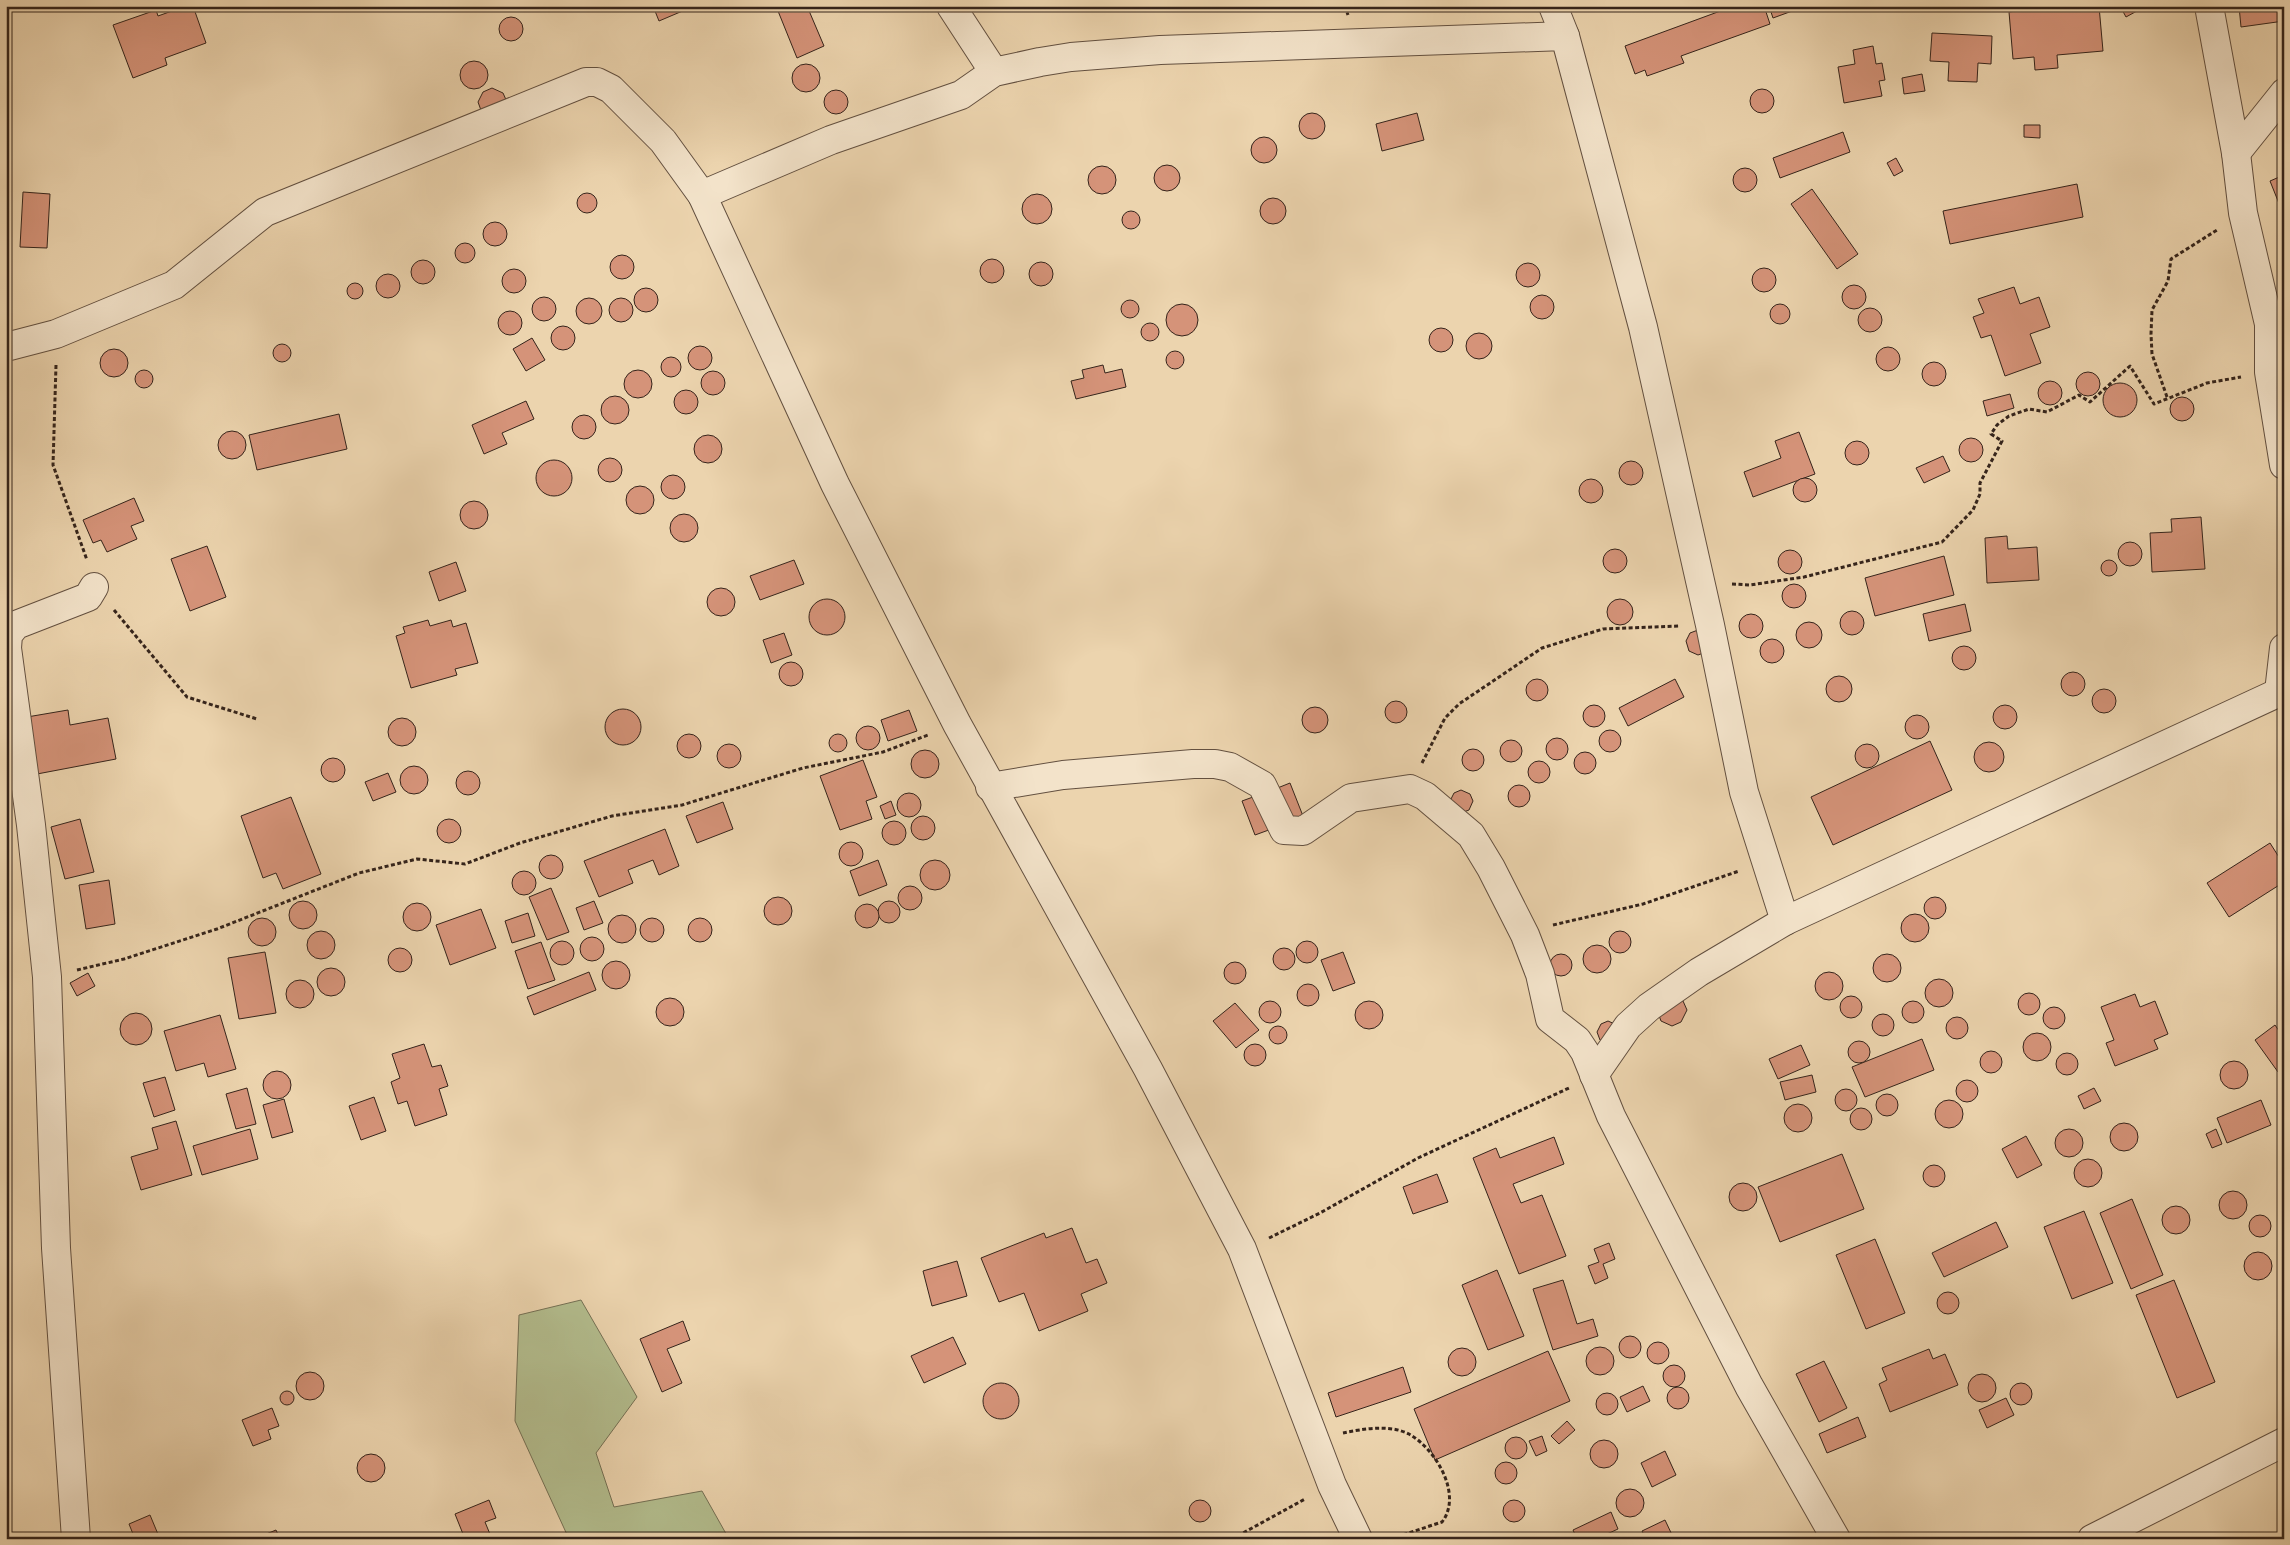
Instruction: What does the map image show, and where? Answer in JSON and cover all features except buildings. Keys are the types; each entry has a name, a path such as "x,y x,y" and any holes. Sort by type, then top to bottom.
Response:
{"street":[{"path":"951,6 994,72"},
{"path":"1553,6 1565,36 1643,328 1710,625 1744,792 1785,921"},
{"path":"2209,6 2236,153 2243,213 2269,324 2269,372 2284,465"},
{"path":"702,195 831,140 961,94 994,72 1071,57 1160,50 1565,36"},
{"path":"6,347 56,334 174,285 265,212 586,82 597,82 611,89 663,141 702,195 835,484 957,724 990,787 1148,1069 1242,1249 1314,1439 1332,1484 1358,1539"},
{"path":"2236,153 2284,93"},
{"path":"76,1539 56,1248 47,977 31,825 7,648 8,635 16,625 88,597 94,587"},
{"path":"1594,1075 1628,1026 1648,1007 1699,972 1785,921 2281,691 2284,648"},
{"path":"990,787 1063,775 1193,764 1215,764 1230,767 1262,784 1284,830 1303,831 1351,798 1410,790 1425,796 1471,835 1491,868 1525,935 1540,974 1548,1014 1553,1023 1577,1040 1585,1052 1611,1116 1749,1386 1836,1539"},
{"path":"2092,1539 2284,1442"}],"path":[{"path":"2167,397 2152,354 2151,334 2152,310 2168,281 2171,259 2243,213"},
{"path":"56,334 53,465 93,575 94,587 187,697 257,719"},
{"path":"1699,578 1750,585 1795,578 1942,542 1973,510 1977,503 1980,483 2002,441 1991,434 1997,425 2006,418 2029,409 2047,412 2079,395 2090,402 2130,366 2154,404 2167,397 2207,383 2269,372"},
{"path":"1410,790 1445,718 1478,690 1542,648 1603,629 1710,625"},
{"path":"47,977 124,959 217,929 358,873 417,859 465,864 520,843 612,816 682,805 803,768 883,752 957,724"},
{"path":"1525,935 1549,926 1658,899 1708,883 1765,860"},
{"path":"1242,1249 1278,1235 1418,1158 1594,1075"},
{"path":"1314,1439 1364,1429 1382,1428 1409,1434 1427,1448 1449,1487 1451,1506 1447,1516 1442,1522 1434,1526 1390,1539"},
{"path":"1232,1539 1332,1484"}],"green space":[{"path":"581,1300 637,1397 596,1453 614,1507 702,1491 729,1539 569,1539 515,1421 519,1315"}]}
